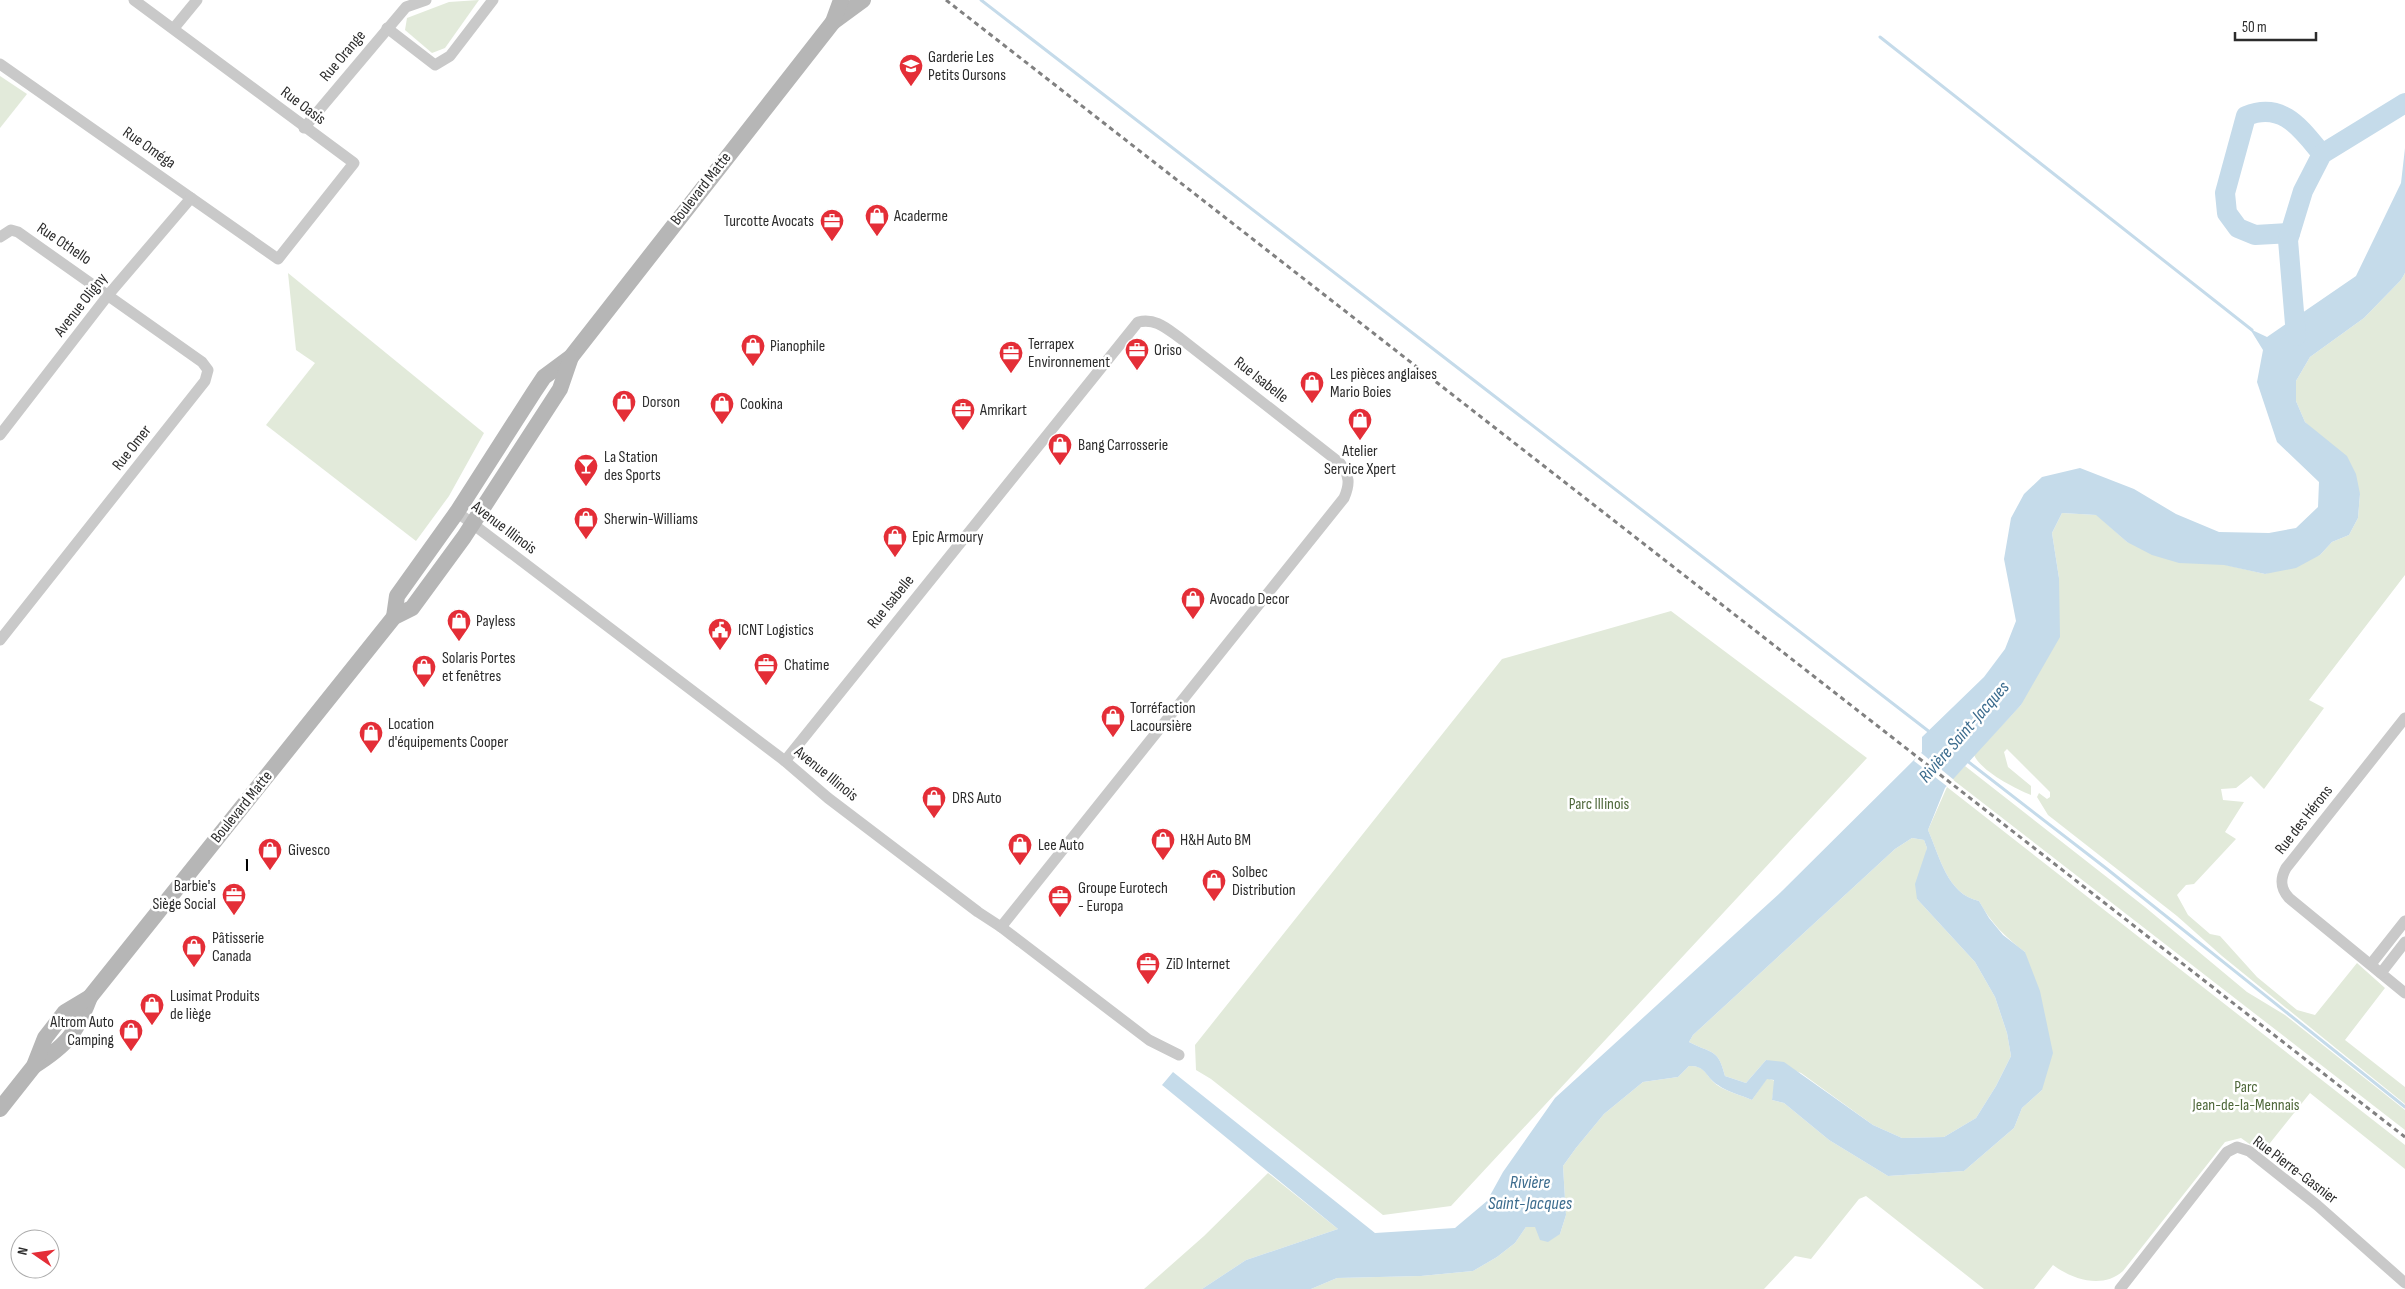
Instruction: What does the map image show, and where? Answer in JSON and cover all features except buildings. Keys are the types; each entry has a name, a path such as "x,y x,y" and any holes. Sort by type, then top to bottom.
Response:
{"main road":[{"name":"Boulevard Matte","path":"833,22 840,0"},
{"name":"Boulevard Matte","path":"394,617 397,596 457,512 544,377 571,358 833,22 863,0"},
{"name":"Boulevard Matte","path":"0,1108 34,1066 45,1038 65,1012 90,996 394,617 412,608 473,524 560,388 571,358"}],"street":[{"name":"Rue Oasis","path":"134,0 174,28 304,128 354,163 278,259"},
{"path":"174,28 197,0"},
{"name":"Rue Orange","path":"304,128 406,7 426,0"},
{"name":"Rue Orange","path":"387,28 435,65 450,56 493,0"},
{"name":"Rue Oméga","path":"0,64 278,259"},
{"name":"Avenue Oligny","path":"0,435 109,294 191,198"},
{"name":"Rue Othello","path":"0,237 11,230 18,232 109,294"},
{"name":"Rue Omer","path":"0,640 205,382 208,370 202,362 109,294"},
{"name":"Rue Isabelle","path":"785,761 1138,322 1147,320 1159,322 1180,338 1340,463 1348,473 1349,486 1344,498 1001,927"},
{"name":"Avenue Illinois","path":"457,512 785,761 928,875 1001,927 1150,1040 1179,1055"},
{"name":"Rue des Hérons","path":"2405,718 2286,868 2281,881 2282,888 2288,898 2405,993"},
{"path":"2370,964 2405,921"},
{"path":"2381,973 2405,942"},
{"name":"Rue Pierre-Gasnier","path":"2120,1289 2227,1152 2237,1147 2249,1151 2317,1205 2405,1283"}],"green space":[{"path":"479,0 445,48 432,53 405,30 407,18 449,2"},
{"path":"0,76 27,94 0,128"},
{"path":"288,273 484,433 449,496 416,541 266,425 315,363 296,350"},
{"path":"2405,273 2405,575 2309,700 2324,708 2264,789 2251,776 2236,788 2221,789 2223,800 2244,802 2225,832 2236,839 2194,884 2186,885 2177,895 2188,915 2210,934 2220,936 2257,977 2297,1010 2315,1015 2357,963 2385,988 2345,1040 2405,1087 2405,1104 2222,956 2177,916 2048,815 2037,797 2039,793 2047,799 2050,797 2050,792 2007,749 2004,752 2008,767 2031,786 2031,795 1991,773 1983,767 1974,755 2021,705 2059,578 2052,533 2062,513 2097,515 2127,542 2265,574 2320,555 2332,542 2349,535 2358,518 2360,494 2324,440 2305,422 2296,401 2296,381 2310,357 2364,318 2401,280"},
{"name":"Parc Illinois","path":"1671,611 1867,758 1451,1206 1383,1215 1211,1079 1196,1070 1195,1045 1502,659"},
{"path":"1965,766 2145,907 2247,992 2285,1015 2405,1110 2405,1130 1952,779"},
{"name":"Parc Jean-de-la-Mennais","path":"1947,787 2405,1145 2405,1169 2310,1093 2262,1153 2241,1138 2225,1142 2123,1271 2115,1277 2106,1280 2097,1281 2079,1278 2053,1265 2034,1289 1984,1289 1866,1196 1859,1199 1811,1259 1795,1256 1764,1289 1311,1289 1337,1278 1421,1276 1473,1271 1497,1257 1515,1243 1526,1227 1535,1226 1560,1234 1566,1215 1563,1166 1576,1148 1604,1114 1643,1082 1678,1077 1689,1066 1699,1067 1713,1082 1721,1087 1752,1100 1767,1078 1775,1081 1772,1100 1784,1103 1829,1140 1888,1176 1964,1171 2014,1128 2022,1108 2042,1090 2025,952 1999,929 1979,901 1959,891 1952,883 1928,830"},
{"path":"1912,838 1924,840 1927,848 1917,899 1975,962 1995,997 2007,1033 2011,1056 1996,1086 1976,1118 1944,1137 1902,1138 1873,1125 1801,1073 1766,1060 1746,1083 1725,1076 1717,1056 1689,1042 1693,1035 1895,849"},
{"path":"1268,1173 1338,1229 1246,1260 1202,1289 1144,1289 1204,1236"}],"water":[{"name":"Rivière Saint-Jacques","path":"2405,148 2405,273 2401,280 2364,318 2310,357 2296,381 2296,401 2305,422 2347,456 2356,474 2360,494 2358,518 2349,535 2332,542 2320,555 2296,568 2265,574 2224,565 2179,563 2152,555 2127,542 2096,515 2062,513 2052,533 2059,578 2060,637 2021,705 1945,788 1928,830 1941,862 1952,883 1959,891 1979,901 1989,918 2003,935 2025,952 2040,991 2053,1053 2042,1090 2022,1108 2014,1128 1964,1171 1888,1176 1829,1140 1784,1103 1772,1100 1774,1080 1767,1079 1752,1100 1726,1090 1699,1068 1689,1066 1678,1077 1643,1082 1604,1114 1576,1148 1563,1166 1566,1215 1560,1234 1548,1242 1540,1240 1535,1227 1526,1227 1515,1243 1497,1257 1473,1271 1421,1276 1337,1278 1311,1289 1202,1289 1246,1260 1338,1229 1162,1085 1173,1072 1375,1233 1455,1228 1487,1201 1503,1172 1555,1098 1781,892 1922,752 1922,737 1984,677 2005,649 2016,621 2004,559 2011,518 2024,494 2042,477 2080,468 2134,489 2176,514 2219,532 2269,533 2296,528 2318,507 2319,482 2277,442 2257,382 2263,350 2250,329 2267,337 2356,276 2401,183","holes":["1912,838 1924,840 1927,848 1915,884 1917,899 1975,962 1995,997 2007,1033 2011,1056 1996,1086 1976,1118 1944,1137 1902,1138 1873,1125 1784,1062 1766,1060 1746,1083 1725,1076 1717,1056 1689,1042 1693,1035 1895,849"]}],"pier":[{"path":"1920,752 1954,780 1948,787 1914,761"}],"waterway":[{"path":"981,0 1931,733"},
{"path":"1880,37 2252,330"},
{"path":"2296,336 2288,240 2303,191 2322,154 2405,103"},
{"path":"2290,233 2255,235 2238,228 2227,213 2225,193 2246,116 2259,112 2271,112 2281,115 2298,127 2322,154"},
{"path":"1966,760 2107,869 2405,1107"}],"railway":[{"path":"946,0 2405,1137"}],"place":[{"name":"Garderie Les Petits Oursons","path":"911,87"},
{"name":"Acaderme","path":"877,237"},
{"name":"Turcotte Avocats","path":"832,242"},
{"name":"Pianophile","path":"753,367"},
{"name":"Oriso","path":"1137,371"},
{"name":"Terrapex Environnement","path":"1011,374"},
{"name":"Les pièces anglaises Mario Boies","path":"1312,404"},
{"name":"Dorson","path":"624,423"},
{"name":"Cookina","path":"722,425"},
{"name":"Amrikart","path":"963,431"},
{"name":"Atelier Service Xpert","path":"1360,441"},
{"name":"Bang Carrosserie","path":"1060,466"},
{"name":"La Station des Sports","path":"586,487"},
{"name":"Sherwin-Williams","path":"586,540"},
{"name":"Epic Armoury","path":"895,558"},
{"name":"Avocado Decor","path":"1193,620"},
{"name":"Payless","path":"459,642"},
{"name":"ICNT Logistics","path":"720,651"},
{"name":"Chatime","path":"766,686"},
{"name":"Solaris Portes et fenêtres","path":"424,688"},
{"name":"Torréfaction Lacoursière","path":"1113,738"},
{"name":"Location d'équipements Cooper","path":"371,754"},
{"name":"DRS Auto","path":"934,819"},
{"name":"H&H Auto BM","path":"1163,861"},
{"name":"Lee Auto","path":"1020,866"},
{"name":"Givesco","path":"270,871"},
{"name":"Solbec Distribution","path":"1214,902"},
{"name":"Barbie's Siège Social","path":"234,916"},
{"name":"Groupe Eurotech - Europa","path":"1060,918"},
{"name":"Pâtisserie Canada","path":"194,968"},
{"name":"ZiD Internet","path":"1148,985"},
{"name":"Lusimat Produits de liège","path":"152,1026"},
{"name":"Altrom Auto Camping","path":"131,1052"}],"district":[{"name":"I","path":"247,865"}]}
